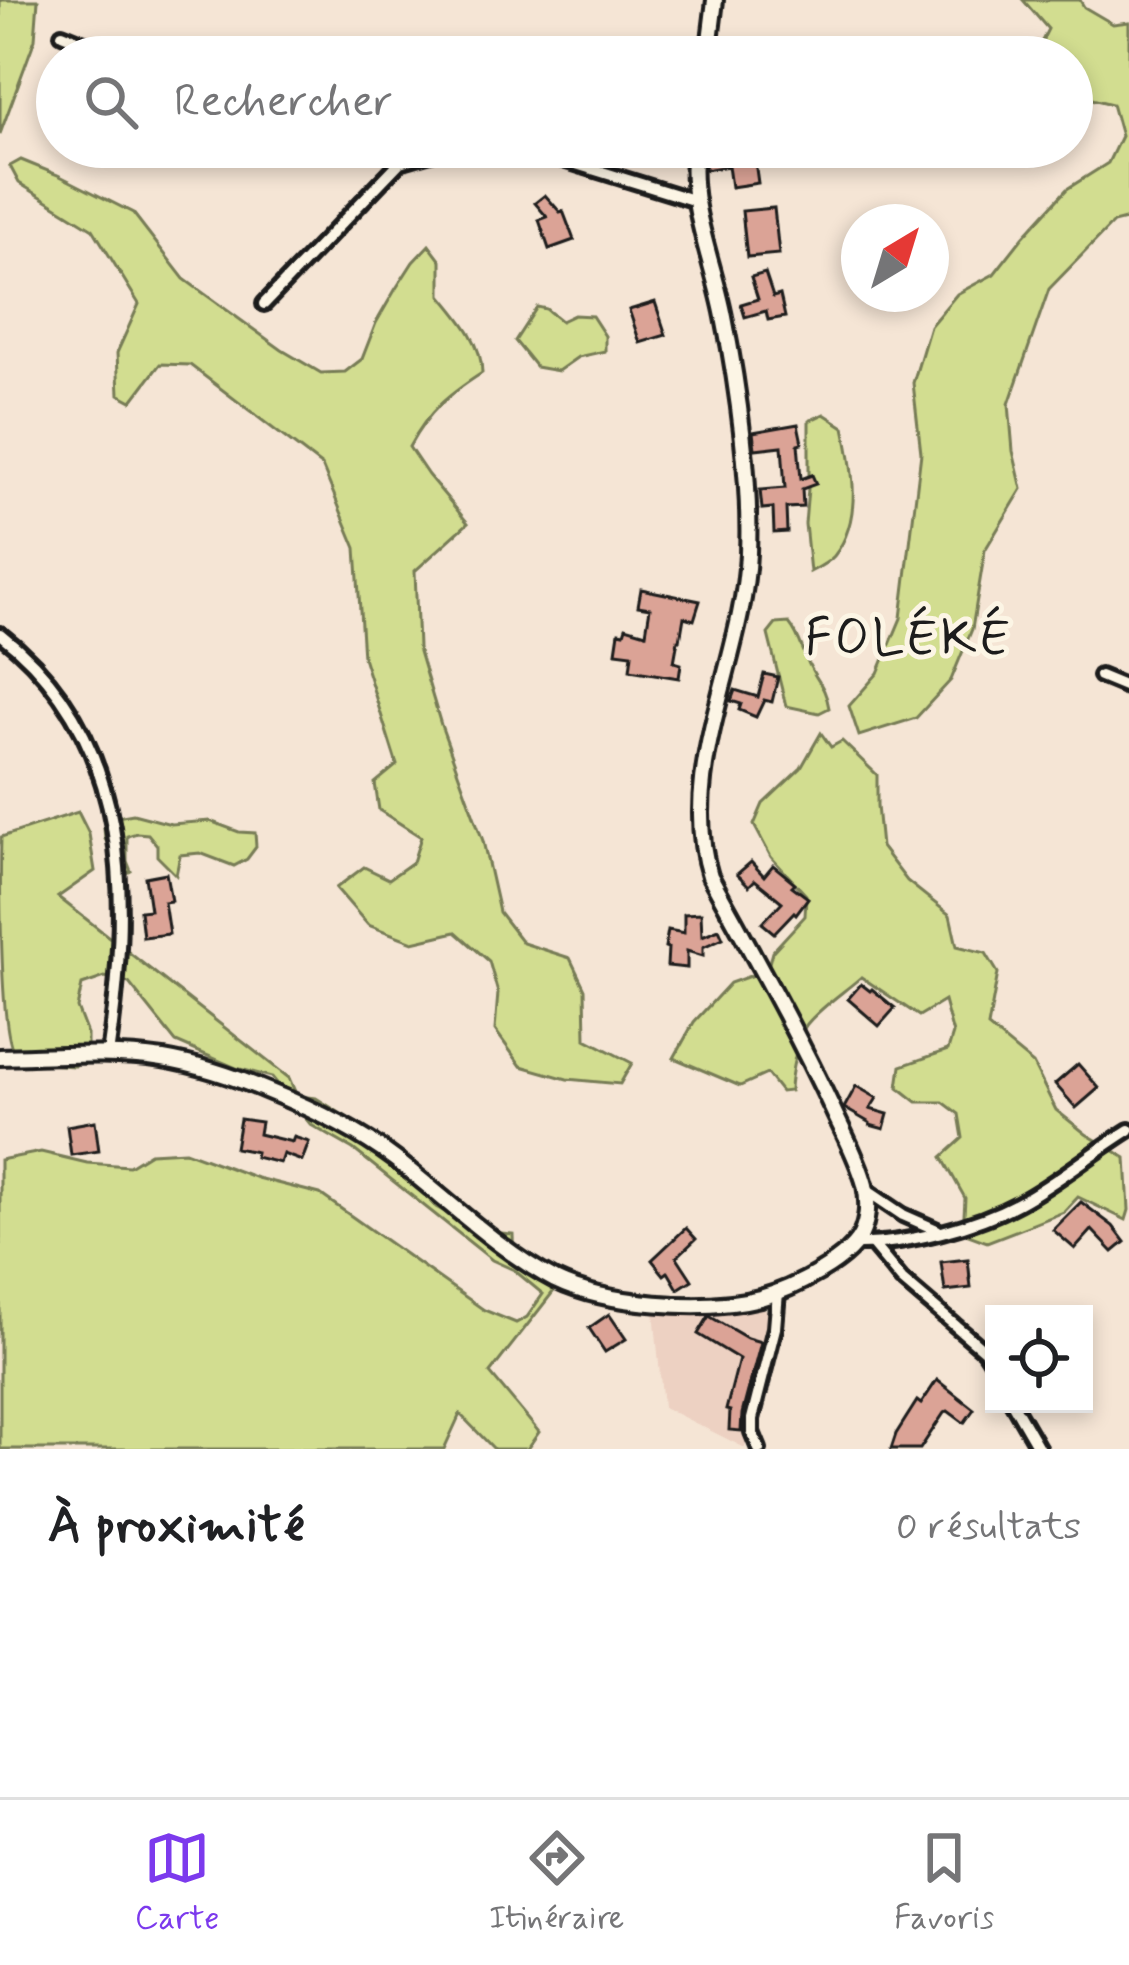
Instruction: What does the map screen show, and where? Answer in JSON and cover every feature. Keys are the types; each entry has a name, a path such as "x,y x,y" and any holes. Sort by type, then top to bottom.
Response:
{"street":[{"path":"711,36 715,0"},
{"path":"62,34 67,36"},
{"path":"264,304 394,168"},
{"path":"589,168 696,201"},
{"path":"693,168 696,201 724,317 742,442 748,549 733,648 706,764 700,816 703,854 860,1168 866,1190 864,1244 985,1351"},
{"path":"0,634 52,685 75,716 97,761 115,837 122,921 108,1055"},
{"path":"1100,676 1129,688"},
{"path":"0,1057 108,1055 167,1060 265,1090 338,1123 392,1156 535,1268 576,1288 646,1302 739,1303 778,1292 864,1244 940,1231 1022,1201 1129,1130"},
{"path":"866,1190 903,1215 940,1231"},
{"path":"760,1449 752,1432 753,1414 775,1328 778,1292"},
{"path":"1018,1413 1039,1449"}],"shaded area":[{"path":"758,1306 781,1317 745,1448 663,1407 654,1311 692,1314"}],"green space":[{"path":"0,0 38,0 35,39 0,134"},
{"path":"1023,0 1080,0 1113,24 1129,22 1129,219 1113,223 1049,289 1009,404 1022,489 985,550 972,629 951,680 916,718 859,736 849,706 878,673 901,618 921,453 913,383 930,326 942,312 949,312 957,294 994,274 1067,189 1108,163 1121,136 1112,104 1093,99 1093,36 1044,36 1048,29"},
{"path":"21,160 133,213 184,279 321,373 345,372 362,359 395,290 429,245 441,261 441,295 474,341 482,373 440,404 409,447 468,523 415,571 418,648 483,841 499,912 523,943 570,958 585,989 586,1039 632,1063 620,1084 567,1079 521,1066 495,1030 498,993 489,961 456,932 413,942 368,925 336,888 364,867 389,879 413,862 421,837 379,810 375,783 397,765 363,657 356,548 322,466 190,365 160,364 132,401 119,394 117,353 139,304 93,229 19,183 10,166"},
{"path":"537,307 561,321 574,315 592,316 605,336 605,351 578,357 558,371 536,367 515,341"},
{"path":"824,414 844,427 852,510 834,556 810,572 805,524 809,421"},
{"path":"789,623 827,700 829,708 819,713 786,706 768,634 776,624"},
{"path":"821,733 831,747 842,741 877,775 881,847 907,881 950,915 957,946 986,953 998,973 988,1027 1033,1064 1056,1110 1126,1158 1126,1220 1078,1197 1064,1212 987,1242 963,1233 965,1198 942,1157 963,1138 959,1114 943,1102 917,1102 898,1087 901,1066 948,1050 953,1034 944,1001 919,1016 861,977 807,1024 795,1056 790,1091 781,1092 767,1074 740,1086 674,1058 694,1022 730,983 767,970 772,952 805,916 806,895 771,857 754,825 763,804 801,768"},
{"path":"78,812 89,834 95,871 58,897 289,1078 297,1096 316,1098 384,1141 436,1207 480,1231 513,1234 514,1265 557,1287 490,1373 539,1432 527,1449 494,1449 460,1414 444,1449 0,1449 0,1160 41,1152 87,1163 129,1166 150,1153 185,1151 257,1178 320,1194 484,1310 516,1323 527,1317 543,1294 514,1270 492,1260 353,1149 311,1125 272,1077 236,1068 176,1042 129,983 105,977 82,985 77,1008 87,1045 75,1066 33,1062 13,1050 3,982 1,837"},
{"path":"133,814 171,824 210,821 255,833 256,847 234,866 200,853 180,855 176,875 157,856 157,845 148,834 137,833 127,836 131,871 125,874 105,839 104,828 117,817"}],"building":[{"path":"728,168 756,168 758,183 731,187"},
{"path":"545,195 563,211 574,240 549,249 539,220 547,217 535,203"},
{"path":"774,208 779,254 747,257 742,211"},
{"path":"765,273 773,297 780,295 785,317 768,320 766,311 745,317 741,304 758,299 751,277"},
{"path":"655,302 666,335 640,343 629,310"},
{"path":"798,424 801,479 812,475 816,484 802,489 803,507 786,508 787,532 774,533 773,508 762,509 760,490 785,488 782,446 755,449 753,432"},
{"path":"641,589 700,601 694,620 684,617 674,662 681,664 679,678 630,670 632,654 616,652 619,632 624,633 626,627 646,633 650,608 638,606"},
{"path":"764,674 778,677 772,702 764,700 756,717 739,710 741,704 731,701 735,690 758,697"},
{"path":"751,862 764,876 773,865 808,898 774,933 762,923 782,902 755,880 749,886 737,874"},
{"path":"166,873 171,901 164,902 169,934 143,937 140,911 150,910 145,877"},
{"path":"701,913 702,936 719,929 723,938 703,947 703,956 687,951 687,968 667,966 668,930 684,933 684,914"},
{"path":"861,984 895,1008 879,1026 848,999"},
{"path":"1078,1064 1099,1088 1076,1108 1055,1084"},
{"path":"856,1086 877,1098 870,1109 888,1114 884,1129 844,1108"},
{"path":"240,1119 261,1122 259,1134 309,1142 302,1161 283,1154 280,1163 235,1148"},
{"path":"95,1121 99,1151 71,1155 67,1126"},
{"path":"1081,1202 1113,1226 1125,1242 1113,1252 1092,1230 1075,1249 1053,1230"},
{"path":"686,1228 696,1239 677,1257 692,1280 678,1289 668,1272 664,1275 652,1260"},
{"path":"968,1259 971,1288 945,1291 941,1262"},
{"path":"609,1314 626,1339 605,1352 589,1328"},
{"path":"709,1316 761,1342 741,1431 729,1430 730,1411 726,1410 739,1359 698,1334"},
{"path":"937,1380 974,1409 964,1423 944,1413 920,1449 891,1449 917,1401 921,1404"}],"district":[{"name":"FOLÉKÉ","path":"909,640"}]}
